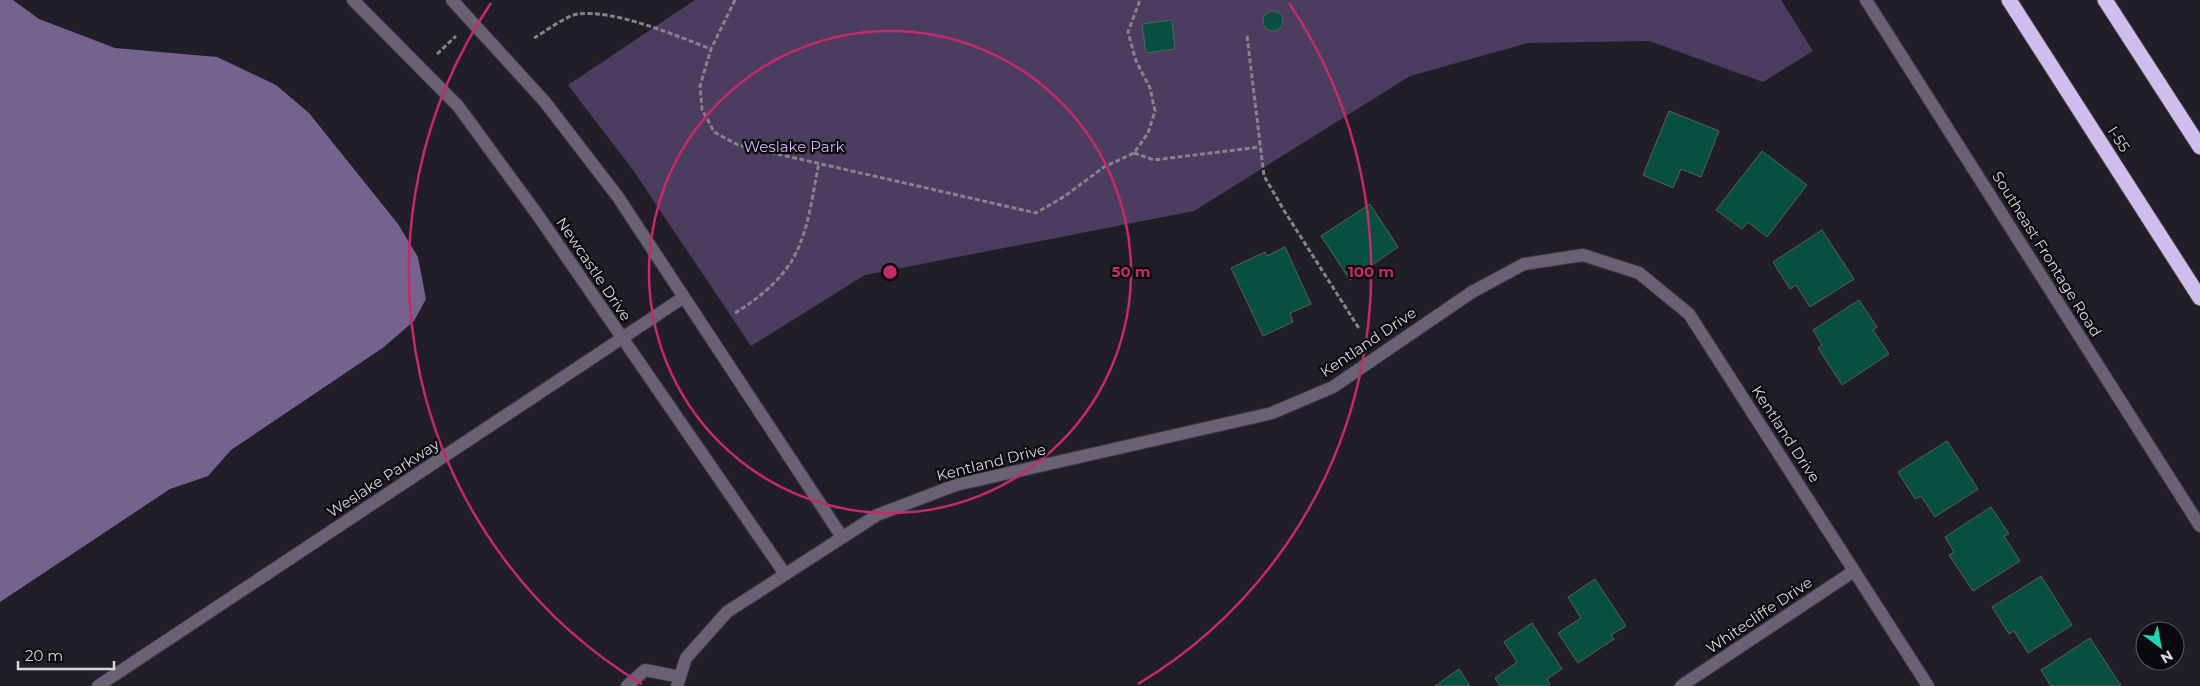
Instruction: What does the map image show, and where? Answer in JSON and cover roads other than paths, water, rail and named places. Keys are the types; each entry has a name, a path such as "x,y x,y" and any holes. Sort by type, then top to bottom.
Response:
{"highway":[{"name":"I-55","path":"2009,0 2200,298"},
{"path":"2105,0 2200,147"}],"street":[{"name":"Newcastle Drive","path":"353,0 458,106 537,214 785,574"},
{"path":"452,0 545,102 618,197 842,537"},
{"name":"Southeast Frontage Road","path":"1866,0 2200,526"},
{"name":"Kentland Drive","path":"678,681 686,658 727,612 877,515 956,485 1272,413 1333,387 1472,292 1524,264 1584,255 1639,273 1689,314 1928,686"},
{"name":"Weslake Parkway","path":"98,686 684,297"},
{"name":"Whitecliffe Drive","path":"1681,686 1854,571"},
{"path":"627,686 645,670 678,681"}],"park label":[{"name":"Weslake Park","path":"794,146"}]}
